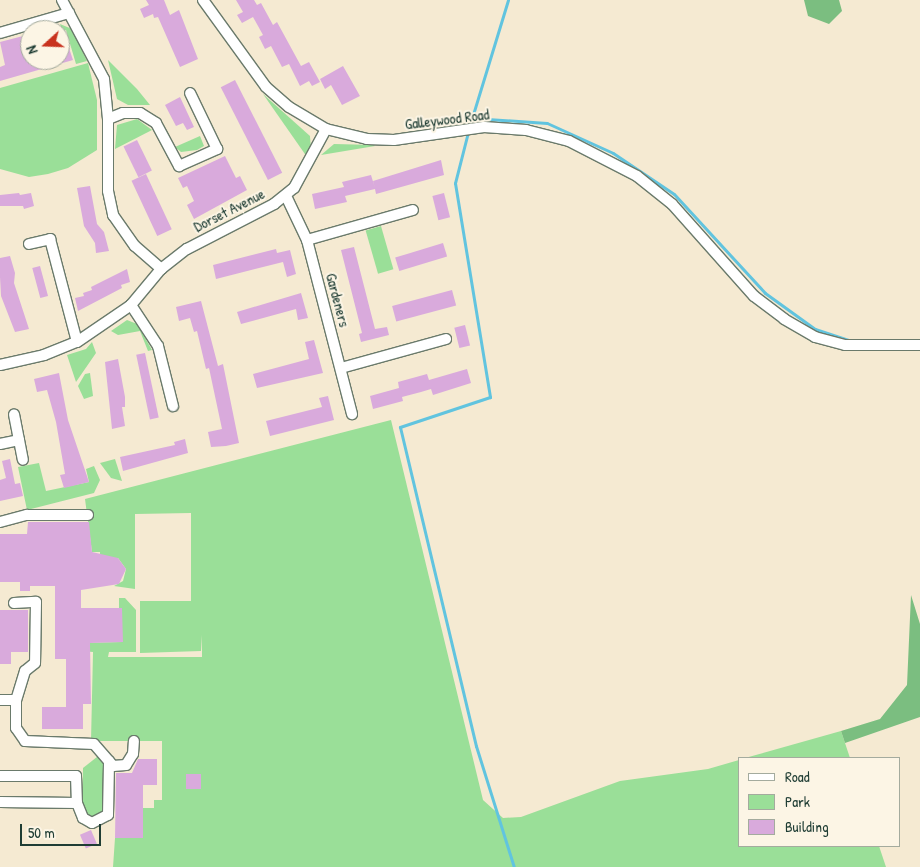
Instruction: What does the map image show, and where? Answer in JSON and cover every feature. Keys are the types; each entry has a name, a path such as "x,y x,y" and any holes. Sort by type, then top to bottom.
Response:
{"street":[{"path":"62,0 104,79 108,119 108,191 113,215 135,246 161,269"},
{"name":"Galleywood Road","path":"203,0 266,87 289,107 326,130 367,139 394,140 492,128 526,130 569,141 637,176 672,204 754,296 784,319 815,337 845,345 920,345"},
{"path":"0,33 69,13"},
{"path":"108,119 123,113 140,113 156,122 179,166 217,149 190,93"},
{"name":"Dorset Avenue","path":"0,365 44,355 77,342 131,305 161,269 202,240 286,196 308,166 326,130"},
{"name":"Gardeners","path":"286,196 307,240 352,414"},
{"path":"307,240 413,210"},
{"path":"29,244 50,239 77,342"},
{"path":"131,305 158,346 173,406"},
{"path":"341,368 446,339"},
{"path":"14,414 24,460"},
{"path":"0,444 19,440"},
{"path":"0,522 27,515 88,515"},
{"path":"14,603 36,602 35,663 25,671 16,700 16,728 25,741 94,744 114,766 126,765 133,754 134,741"},
{"path":"0,700 16,700"},
{"path":"0,776 76,776 77,803 83,818 92,823 108,815 109,761"},
{"path":"0,802 77,803"}],"green space":[{"path":"804,0 839,0 842,11 829,24 808,16"},
{"path":"70,28 87,61 76,64 70,44"},
{"path":"108,60 150,105 128,105 117,99"},
{"path":"88,63 97,100 97,150 68,168 48,174 29,177 0,169 0,88 63,70 70,70 70,68"},
{"path":"263,94 310,136 311,149 307,157"},
{"path":"137,119 152,130 115,149 117,125"},
{"path":"200,136 204,146 197,150 181,152 175,147"},
{"path":"334,144 374,145 375,146 321,155"},
{"path":"381,226 393,269 378,274 366,230"},
{"path":"127,320 137,324 152,350 148,351 140,331 118,335 111,331"},
{"path":"92,342 96,353 76,382 67,355 86,349"},
{"path":"90,373 93,396 84,399 78,386 85,374"},
{"path":"391,420 483,800 503,818 521,817 620,781 708,769 738,760 738,847 879,847 886,867 113,867 115,838 143,838 143,808 154,808 154,800 162,800 162,741 91,741 93,652 81,651 80,643 122,642 122,608 119,608 119,598 125,598 136,610 136,652 109,652 108,657 202,657 202,635 201,651 140,653 140,601 191,601 191,513 135,514 135,589 114,586 123,581 126,569 118,558 100,558 100,552 92,552 85,499"},
{"path":"115,459 122,481 111,478 100,463"},
{"path":"39,463 46,491 89,482 86,469 94,466 100,480 94,493 27,510 18,467"},
{"path":"911,595 920,624 920,717 845,743 841,731 880,719 907,685"},
{"path":"841,731 850,757 749,757"},
{"path":"102,753 109,761 108,811 89,818 82,811 83,768"}],"building":[{"path":"146,0 164,0 170,15 179,10 198,59 180,67 158,17 154,18 153,14 144,18 140,9 149,5"},
{"path":"236,0 254,0 257,5 261,3 273,25 277,22 301,66 309,62 320,82 312,86 309,81 300,86 289,64 282,67 271,46 265,49 259,37 263,35 253,17 242,23 237,15 243,12"},
{"path":"20,37 20,70 38,70 0,81 0,67 5,65 0,42"},
{"path":"343,66 360,96 342,105 331,85 325,89 320,79"},
{"path":"235,80 282,173 268,180 221,87"},
{"path":"180,97 194,127 187,130 183,123 176,126 165,105"},
{"path":"137,140 152,171 138,177 124,147"},
{"path":"225,156 236,178 240,176 247,190 194,219 187,205 194,201 187,186 183,188 178,178"},
{"path":"441,160 444,175 376,194 375,189 345,196 347,202 315,209 312,194 344,187 342,182 371,175 375,188 373,181"},
{"path":"146,174 172,229 157,236 131,181"},
{"path":"90,186 97,224 104,232 109,251 96,253 95,243 84,226 77,188"},
{"path":"19,193 20,195 31,193 34,206 24,209 23,206 0,206 0,195"},
{"path":"444,193 450,217 438,220 432,196"},
{"path":"443,243 447,256 399,271 395,258"},
{"path":"354,247 375,329 387,327 389,335 361,342 359,334 362,333 341,250"},
{"path":"276,249 277,253 290,250 296,274 287,277 283,262 216,279 213,265"},
{"path":"10,256 15,273 14,283 29,329 15,332 1,296 0,258"},
{"path":"40,266 48,296 40,298 32,268"},
{"path":"127,269 130,282 121,285 122,288 78,311 75,298 84,296 83,293 92,290 91,287"},
{"path":"452,290 456,305 396,322 392,306"},
{"path":"301,293 308,318 298,320 296,309 241,324 237,312"},
{"path":"201,301 218,366 223,364 239,443 226,446 211,447 208,432 222,429 209,368 206,369 197,331 194,332 190,318 179,321 176,307"},
{"path":"465,325 470,345 459,348 454,328"},
{"path":"314,340 323,373 257,388 253,374 309,359 305,342"},
{"path":"145,353 159,418 150,419 136,355"},
{"path":"118,359 125,397 125,407 122,407 125,426 112,429 105,362"},
{"path":"467,369 471,383 433,395 431,389 402,397 403,401 373,409 370,396 399,388 398,382 427,374 429,380"},
{"path":"59,373 68,420 89,482 64,488 60,475 65,474 56,422 47,390 37,392 34,379"},
{"path":"328,396 334,420 270,436 266,421 322,407 319,398"},
{"path":"185,439 188,453 123,471 120,457 175,445 174,442"},
{"path":"10,459 15,484 20,483 23,496 0,501 0,480 6,478 2,461"},
{"path":"28,522 89,522 92,552 118,558 126,569 119,584 81,590 81,608 122,608 123,642 90,643 91,704 83,704 83,729 42,729 42,707 66,707 66,659 55,659 55,586 30,586 30,591 20,591 20,582 0,582 0,534 27,534"},
{"path":"0,610 28,610 28,652 11,652 11,664 0,664"},
{"path":"138,759 157,759 157,785 143,785 143,838 115,838 116,773 132,773"},
{"path":"186,774 201,774 201,789 186,789"},
{"path":"91,830 97,844 86,848 80,835"}],"waterway":[{"path":"508,0 472,118 547,123 613,153 674,194 765,293 815,329 852,341"},
{"path":"470,126 472,118"},
{"path":"468,132 455,183 490,397 400,427 476,746 514,867"},
{"path":"898,340 920,340"}]}
